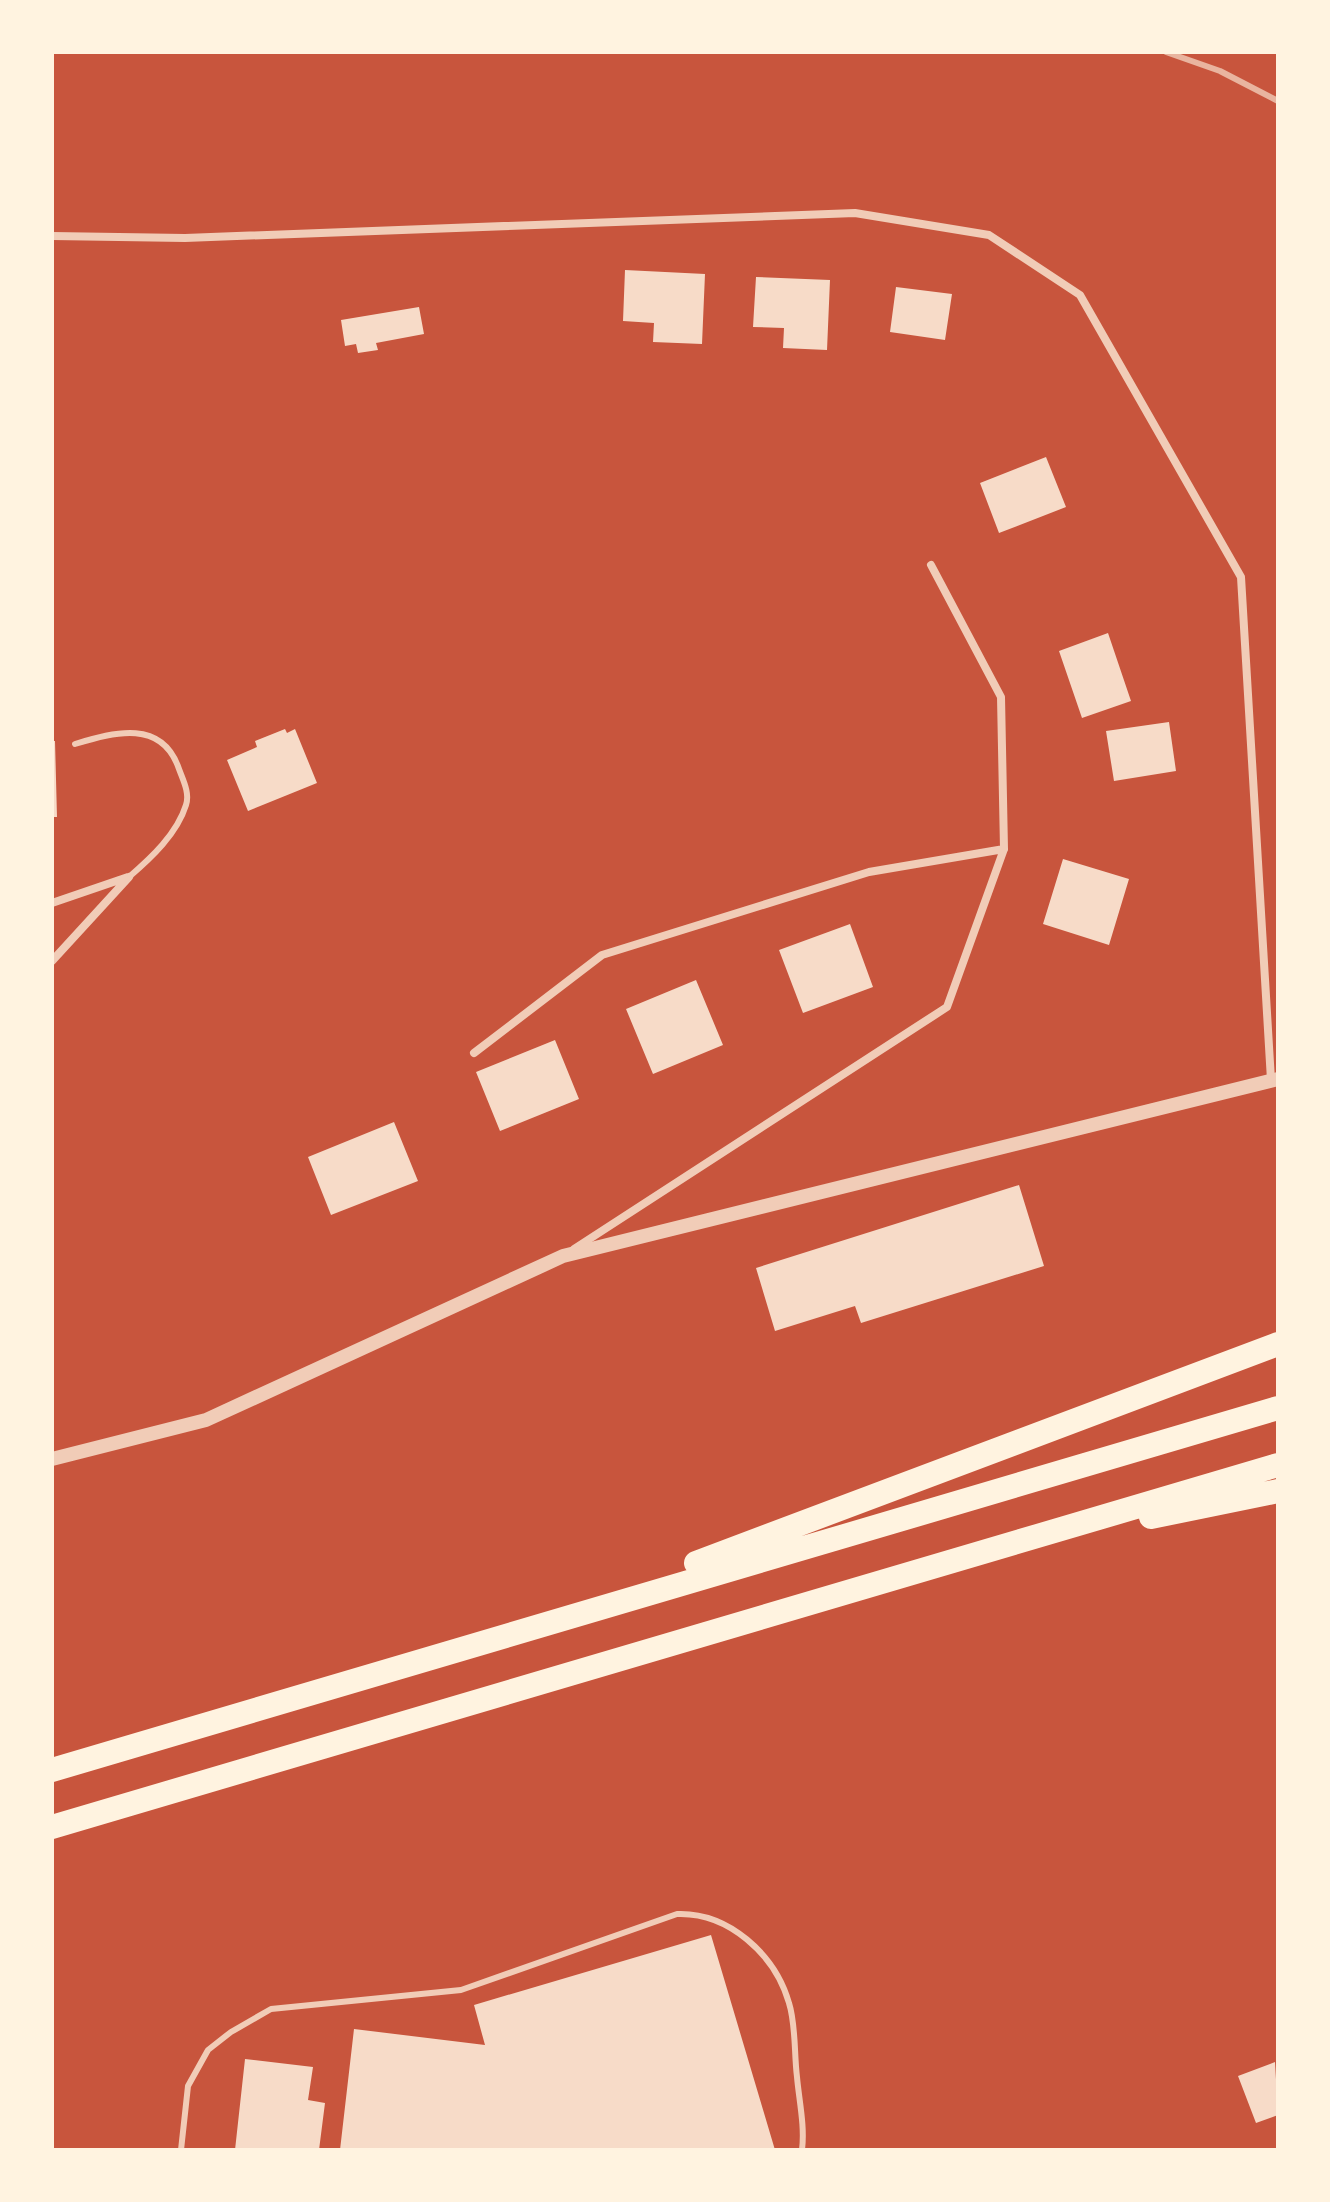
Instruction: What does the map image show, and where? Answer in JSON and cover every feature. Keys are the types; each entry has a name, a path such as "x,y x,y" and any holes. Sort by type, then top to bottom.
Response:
{"highway":[{"path":"525,1628 1278,1344"},
{"path":"52,1770 1278,1408"},
{"path":"52,1827 1278,1465"},
{"path":"992,1549 1278,1491"}],"street":[{"path":"52,236 185,238 855,213 989,235 1080,295 1241,577 1274,1080 563,1256"},
{"path":"52,1459 206,1420 563,1256 947,1007 1004,849 1001,697 931,565"},
{"path":"474,1053 602,955 869,872 1004,849"},
{"path":"52,903 129,877"},
{"path":"52,961 129,877"}],"lane":[{"path":"75,744 113,732 151,735 173,752 187,789 187,804 156,854 129,877"},
{"path":"181,2150 188,2086 208,2050 231,2032 271,2009 461,1990 677,1914 700,1913 724,1923 747,1939 775,1973 789,2003 802,2150"}],"building":[{"path":"625,270 705,274 702,344 653,342 654,323 623,321"},
{"path":"756,277 830,280 827,350 783,348 784,328 753,327"},
{"path":"896,287 952,294 945,340 890,332"},
{"path":"419,307 424,334 376,343 378,350 358,353 356,344 345,346 341,320"},
{"path":"1046,457 1066,507 999,533 980,483"},
{"path":"1108,633 1131,701 1082,718 1059,651"},
{"path":"1169,722 1176,771 1114,781 1106,731"},
{"path":"285,729 287,733 295,729 317,783 248,811 227,760 257,747 255,741"},
{"path":"52,741 55,741 57,817 52,817"},
{"path":"1063,859 1129,879 1109,945 1043,924"},
{"path":"850,924 873,987 803,1013 779,950"},
{"path":"696,980 723,1045 653,1074 626,1009"},
{"path":"555,1040 579,1099 500,1131 476,1072"},
{"path":"394,1122 418,1181 331,1215 308,1157"},
{"path":"1019,1185 1044,1266 861,1323 855,1306 775,1331 756,1268"},
{"path":"711,1935 775,2150 340,2150 354,2029 485,2045 474,2005"},
{"path":"245,2059 313,2067 308,2100 325,2103 319,2150 235,2150"},
{"path":"1275,2062 1278,2115 1256,2123 1238,2076"}],"railway":[{"path":"1166,52 1220,71 1278,101"}]}
